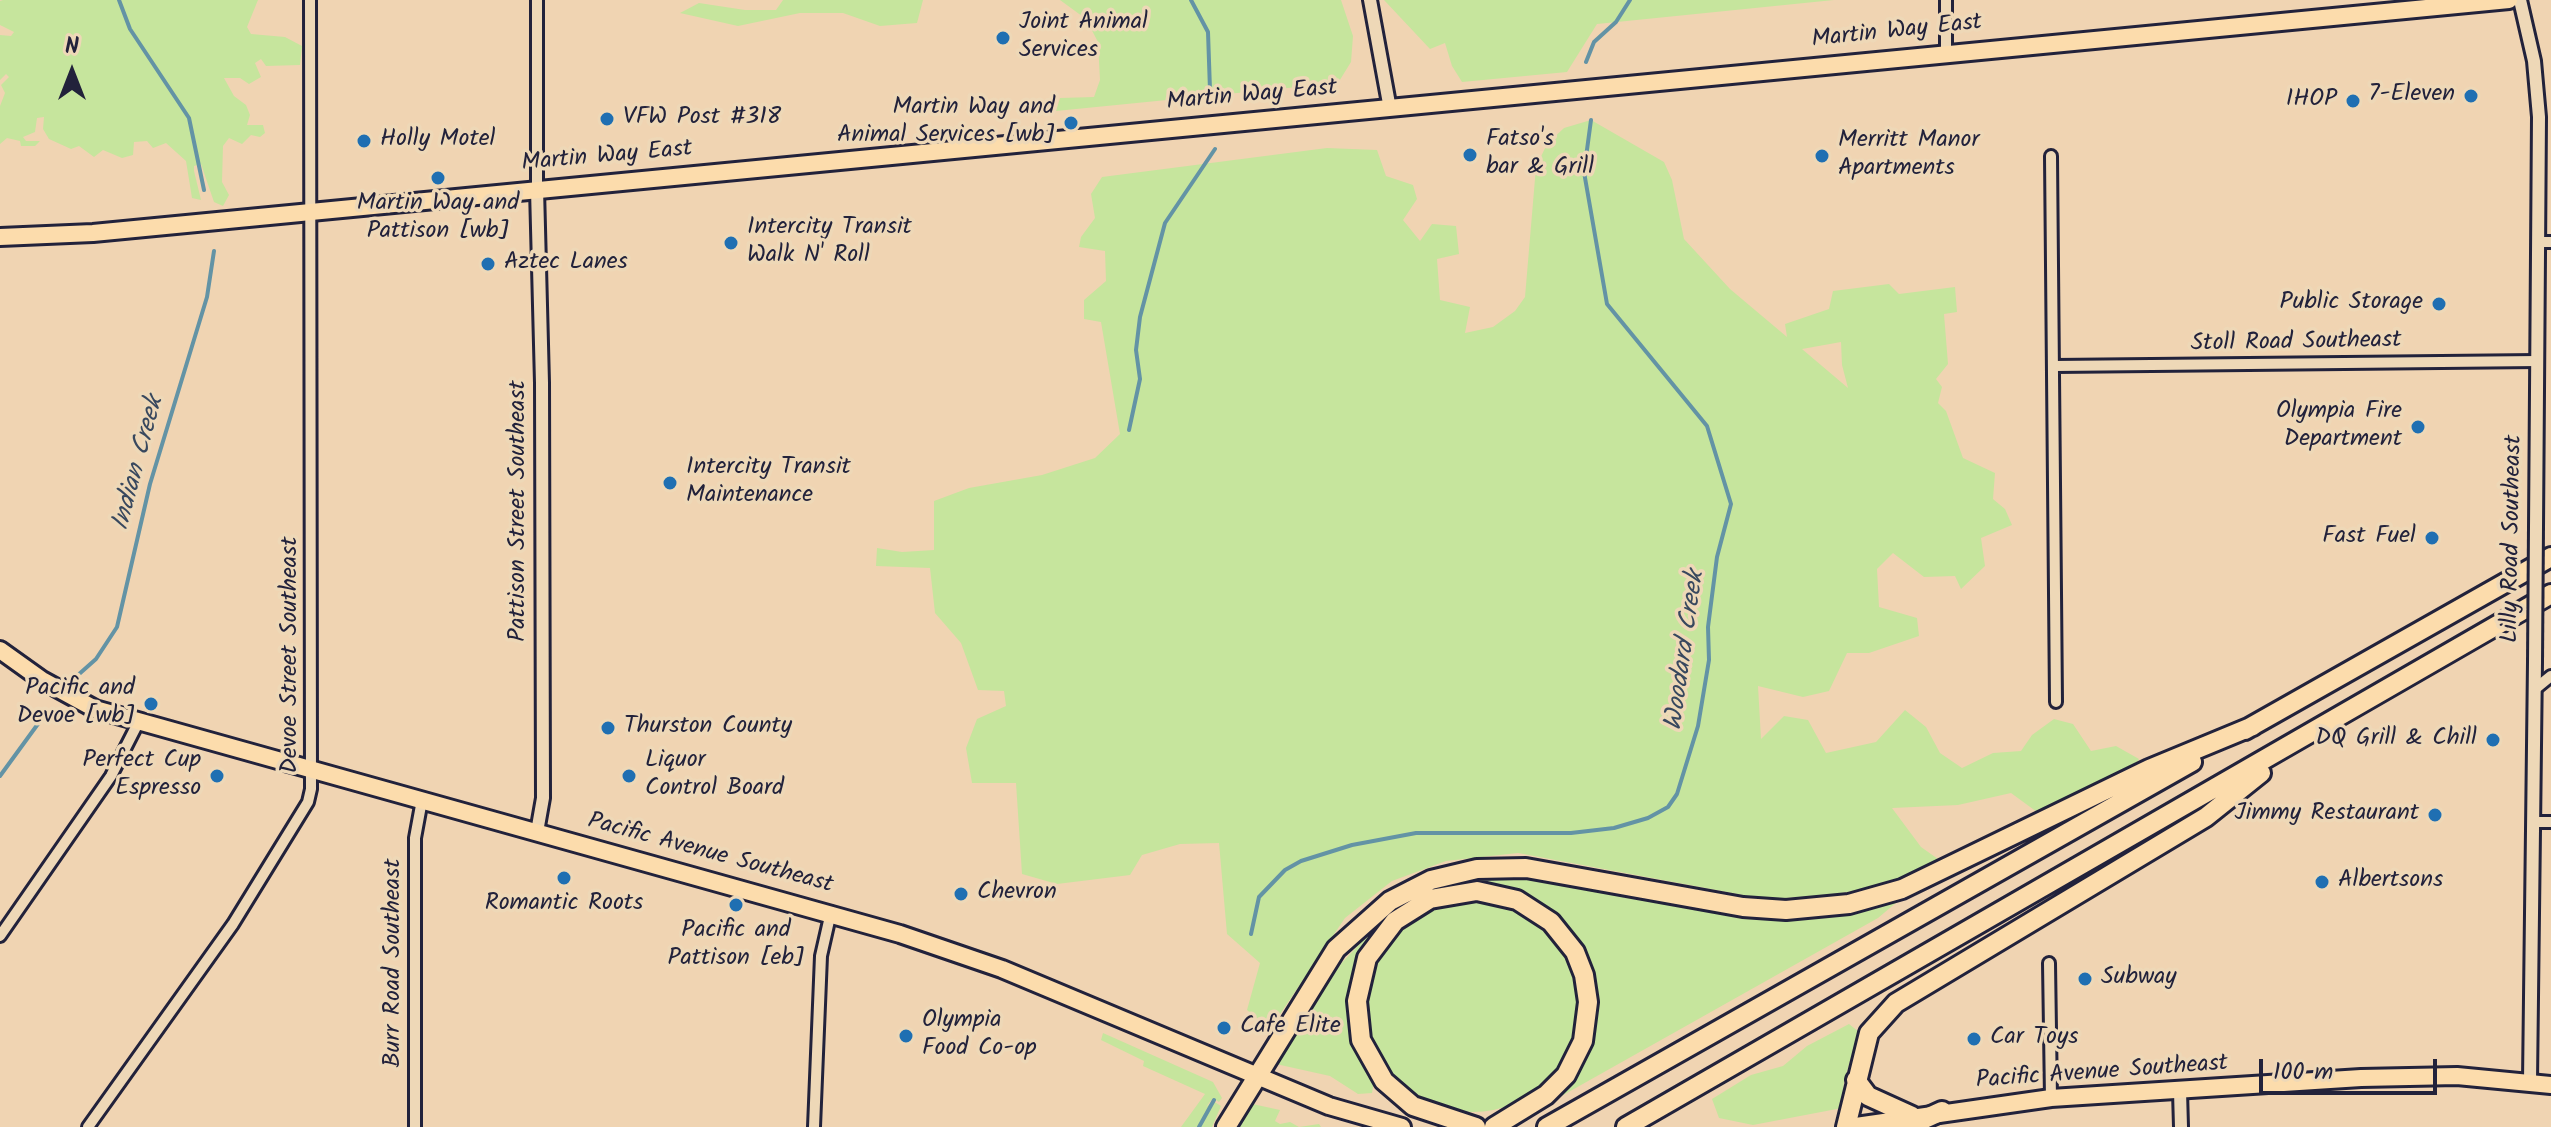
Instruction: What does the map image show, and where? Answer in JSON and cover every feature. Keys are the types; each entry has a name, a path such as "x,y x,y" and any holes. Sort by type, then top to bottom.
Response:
{"highway":[{"path":"1547,1127 2551,557"},
{"path":"1626,1127 2551,594"},
{"path":"1226,1127 1336,949 1390,901 1431,880 1477,869 1526,868 1743,907 1786,910 1849,904 1902,889 2149,769 2253,726"},
{"path":"1847,1127 1869,1033 1896,1003 2206,817 2306,736"},
{"path":"1476,1127 1435,1116 1394,1092 1374,1067 1361,1040 1357,1001 1367,958 1383,933 1416,906 1445,894 1493,893 1530,906 1561,931 1584,975 1588,1018 1579,1052 1556,1086 1494,1127"},
{"path":"1856,1080 1868,1096 1910,1122 1942,1111"}],"main road":[{"name":"Martin Way East","path":"0,237 93,233 2509,0"},
{"name":"Pacific Avenue Southeast","path":"0,650 68,696 138,723 831,912 996,966 1329,1106 1402,1127"},
{"name":"Pacific Avenue Southeast","path":"1942,1111 2051,1098 2361,1078 2457,1076 2551,1085"},
{"path":"1847,1127 1910,1122"}],"street":[{"name":"Devoe Street Southeast","path":"88,1127 233,924 308,802 311,770 310,0"},
{"path":"537,0 537,189"},
{"path":"1370,0 1390,109"},
{"path":"1946,0 1946,52"},
{"name":"Lilly Road Southeast","path":"2520,0 2538,93 2545,242 2538,361 2536,822 2530,1081"},
{"path":"2051,156 2056,702"},
{"name":"Pattison Street Southeast","path":"537,189 542,383 543,798 537,832"},
{"name":"Stoll Road Southeast","path":"2055,366 2538,361"},
{"path":"2535,689 2551,676"},
{"path":"0,936 111,776 138,723"},
{"name":"Burr Road Southeast","path":"415,1127 415,838 422,800"},
{"path":"2536,822 2551,822"},
{"path":"814,1127 821,956 831,912"},
{"path":"2049,963 2051,1098"},
{"path":"2180,1091 2181,1127"}],"green space":[{"path":"258,0 247,27 251,34 285,37 302,46 300,65 266,66 261,59 255,63 261,77 249,84 240,78 224,78 234,96 246,105 250,115 247,125 263,125 265,133 260,137 251,135 242,144 229,138 223,146 222,182 229,195 223,206 214,202 201,164 194,166 194,171 201,200 192,198 186,161 166,143 153,148 147,141 134,142 133,155 122,158 103,150 94,157 79,146 71,149 49,139 43,129 44,117 37,118 35,132 23,137 26,141 40,141 35,146 21,146 20,141 7,138 0,144 0,106 5,93 1,85 9,77 6,74 0,80 0,35 11,36 14,32 0,25 0,1"},
{"path":"783,0 923,0 917,23 880,26 843,13 800,13 738,26 680,13 699,3 745,10 776,10"},
{"path":"1060,0 1341,0 1353,36 1351,62 1338,83 1056,111 1060,98 1094,97 1100,80 1098,42 1086,19"},
{"path":"1384,0 1834,0 1597,24 1567,72 1462,82 1452,66 1445,43 1430,49"},
{"path":"1591,120 1664,162 1672,180 1684,239 1730,289 1787,337 1785,324 1829,309 1833,291 1889,284 1899,294 1955,287 1957,312 1944,314 1948,364 1936,379 1942,387 1938,403 1946,411 1963,458 1995,473 1993,499 2005,509 2012,525 1981,538 1985,566 1961,589 1955,576 1924,577 1893,553 1877,569 1879,607 1917,618 1919,636 1869,653 1847,653 1829,691 1803,697 1758,686 1761,739 1784,716 1808,720 1826,753 1876,742 1905,710 1926,727 1940,753 1962,768 1993,753 2021,751 2032,735 2054,719 2073,724 2091,751 2116,746 2139,759 2132,770 2115,773 2037,812 2011,793 1958,805 1892,808 1921,847 1938,859 1903,882 1826,896 1764,899 1518,853 1446,861 1392,881 1345,918 1270,1029 1247,1010 1260,963 1227,934 1219,843 1180,844 1142,855 1130,875 1057,884 1022,874 1016,783 972,783 966,748 977,719 1006,706 1004,691 978,690 961,643 935,613 930,568 876,566 877,548 902,552 934,550 934,501 969,488 1042,475 1095,458 1120,434 1101,322 1084,319 1084,300 1106,281 1105,251 1079,247 1081,237 1095,218 1091,194 1102,177 1327,148 1377,150 1386,176 1413,185 1417,199 1403,220 1420,241 1432,224 1456,226 1459,254 1437,259 1440,300 1470,307 1465,333 1493,327 1515,311 1525,297 1536,167 1547,144 1564,128","holes":["1841,342 1842,365 1848,388 1802,349"]},
{"path":"1511,874 1720,910 1897,902 1878,918 1533,1112 1579,1066 1583,954 1475,882 1481,877"},
{"path":"1473,902 1513,910 1532,919 1548,932 1561,948 1570,967 1578,1007 1570,1047 1561,1066 1548,1082 1532,1095 1513,1104 1473,1112 1433,1104 1414,1095 1398,1082 1385,1066 1376,1047 1368,1007 1376,967 1385,948 1398,932 1414,919 1433,910"},
{"path":"1385,917 1360,956 1348,996 1352,1040 1368,1077 1374,1081 1372,1093 1358,1094 1330,1076 1276,1064 1277,1056 1334,971"},
{"path":"1849,1024 1859,1032 1844,1081 1842,1108 1753,1125 1719,1118 1712,1099 1751,1075 1783,1066 1807,1046"},
{"path":"1103,1033 1213,1082 1222,1098 1219,1102 1213,1098 1206,1107 1213,1101 1221,1106 1212,1127 1181,1127 1205,1094 1143,1066 1144,1061 1101,1040"},
{"path":"1248,1103 1280,1110 1275,1121 1280,1124 1290,1122 1299,1127 1233,1127"}],"waterway":[{"name":"Indian Creek","path":"119,0 130,29 189,118 204,190"},
{"path":"1191,0 1208,32 1210,90"},
{"name":"Woodard Creek","path":"1586,62 1594,42 1616,22 1630,0"},
{"name":"Woodard Creek","path":"1251,934 1259,897 1285,870 1301,861 1352,845 1416,833 1571,833 1614,828 1648,818 1668,807 1677,794 1698,726 1709,660 1708,627 1717,557 1731,504 1707,426 1607,304 1584,172 1591,120"},
{"path":"1129,430 1140,379 1136,350 1140,317 1165,223 1215,149"},
{"name":"Indian Creek","path":"78,675 96,659 117,627 150,484 207,297 214,251"},
{"name":"Indian Creek","path":"0,776 43,717"},
{"name":"Woodard Creek","path":"1199,1127 1214,1100"}],"place":[{"name":"Joint Animal Services","path":"1003,38"},
{"name":"7-Eleven","path":"2471,96"},
{"name":"IHOP","path":"2353,101"},
{"name":"VFW Post #318","path":"607,119"},
{"name":"Martin Way and Animal Services [wb]","path":"1071,123"},
{"name":"Holly Motel","path":"364,141"},
{"name":"Fatso's bar & Grill","path":"1470,155"},
{"name":"Merritt Manor Apartments","path":"1822,156"},
{"name":"Martin Way and Pattison [wb]","path":"438,178"},
{"name":"Intercity Transit Walk N' Roll","path":"731,243"},
{"name":"Aztec Lanes","path":"488,264"},
{"name":"Public Storage","path":"2439,304"},
{"name":"Olympia Fire Department","path":"2418,427"},
{"name":"Intercity Transit Maintenance","path":"670,483"},
{"name":"Fast Fuel","path":"2432,538"},
{"name":"Pacific and Devoe [wb]","path":"151,704"},
{"name":"Thurston County","path":"608,728"},
{"name":"DQ Grill & Chill","path":"2493,740"},
{"name":"Perfect Cup Espresso","path":"217,776"},
{"name":"Liquor Control Board","path":"629,776"},
{"name":"Jimmy Restaurant","path":"2435,815"},
{"name":"Romantic Roots","path":"564,878"},
{"name":"Albertsons","path":"2322,882"},
{"name":"Chevron","path":"961,894"},
{"name":"Pacific and Pattison [eb]","path":"736,905"},
{"name":"Subway","path":"2085,979"},
{"name":"Cafe Elite","path":"1224,1028"},
{"name":"Olympia Food Co-op","path":"906,1036"},
{"name":"Car Toys","path":"1974,1039"}]}
